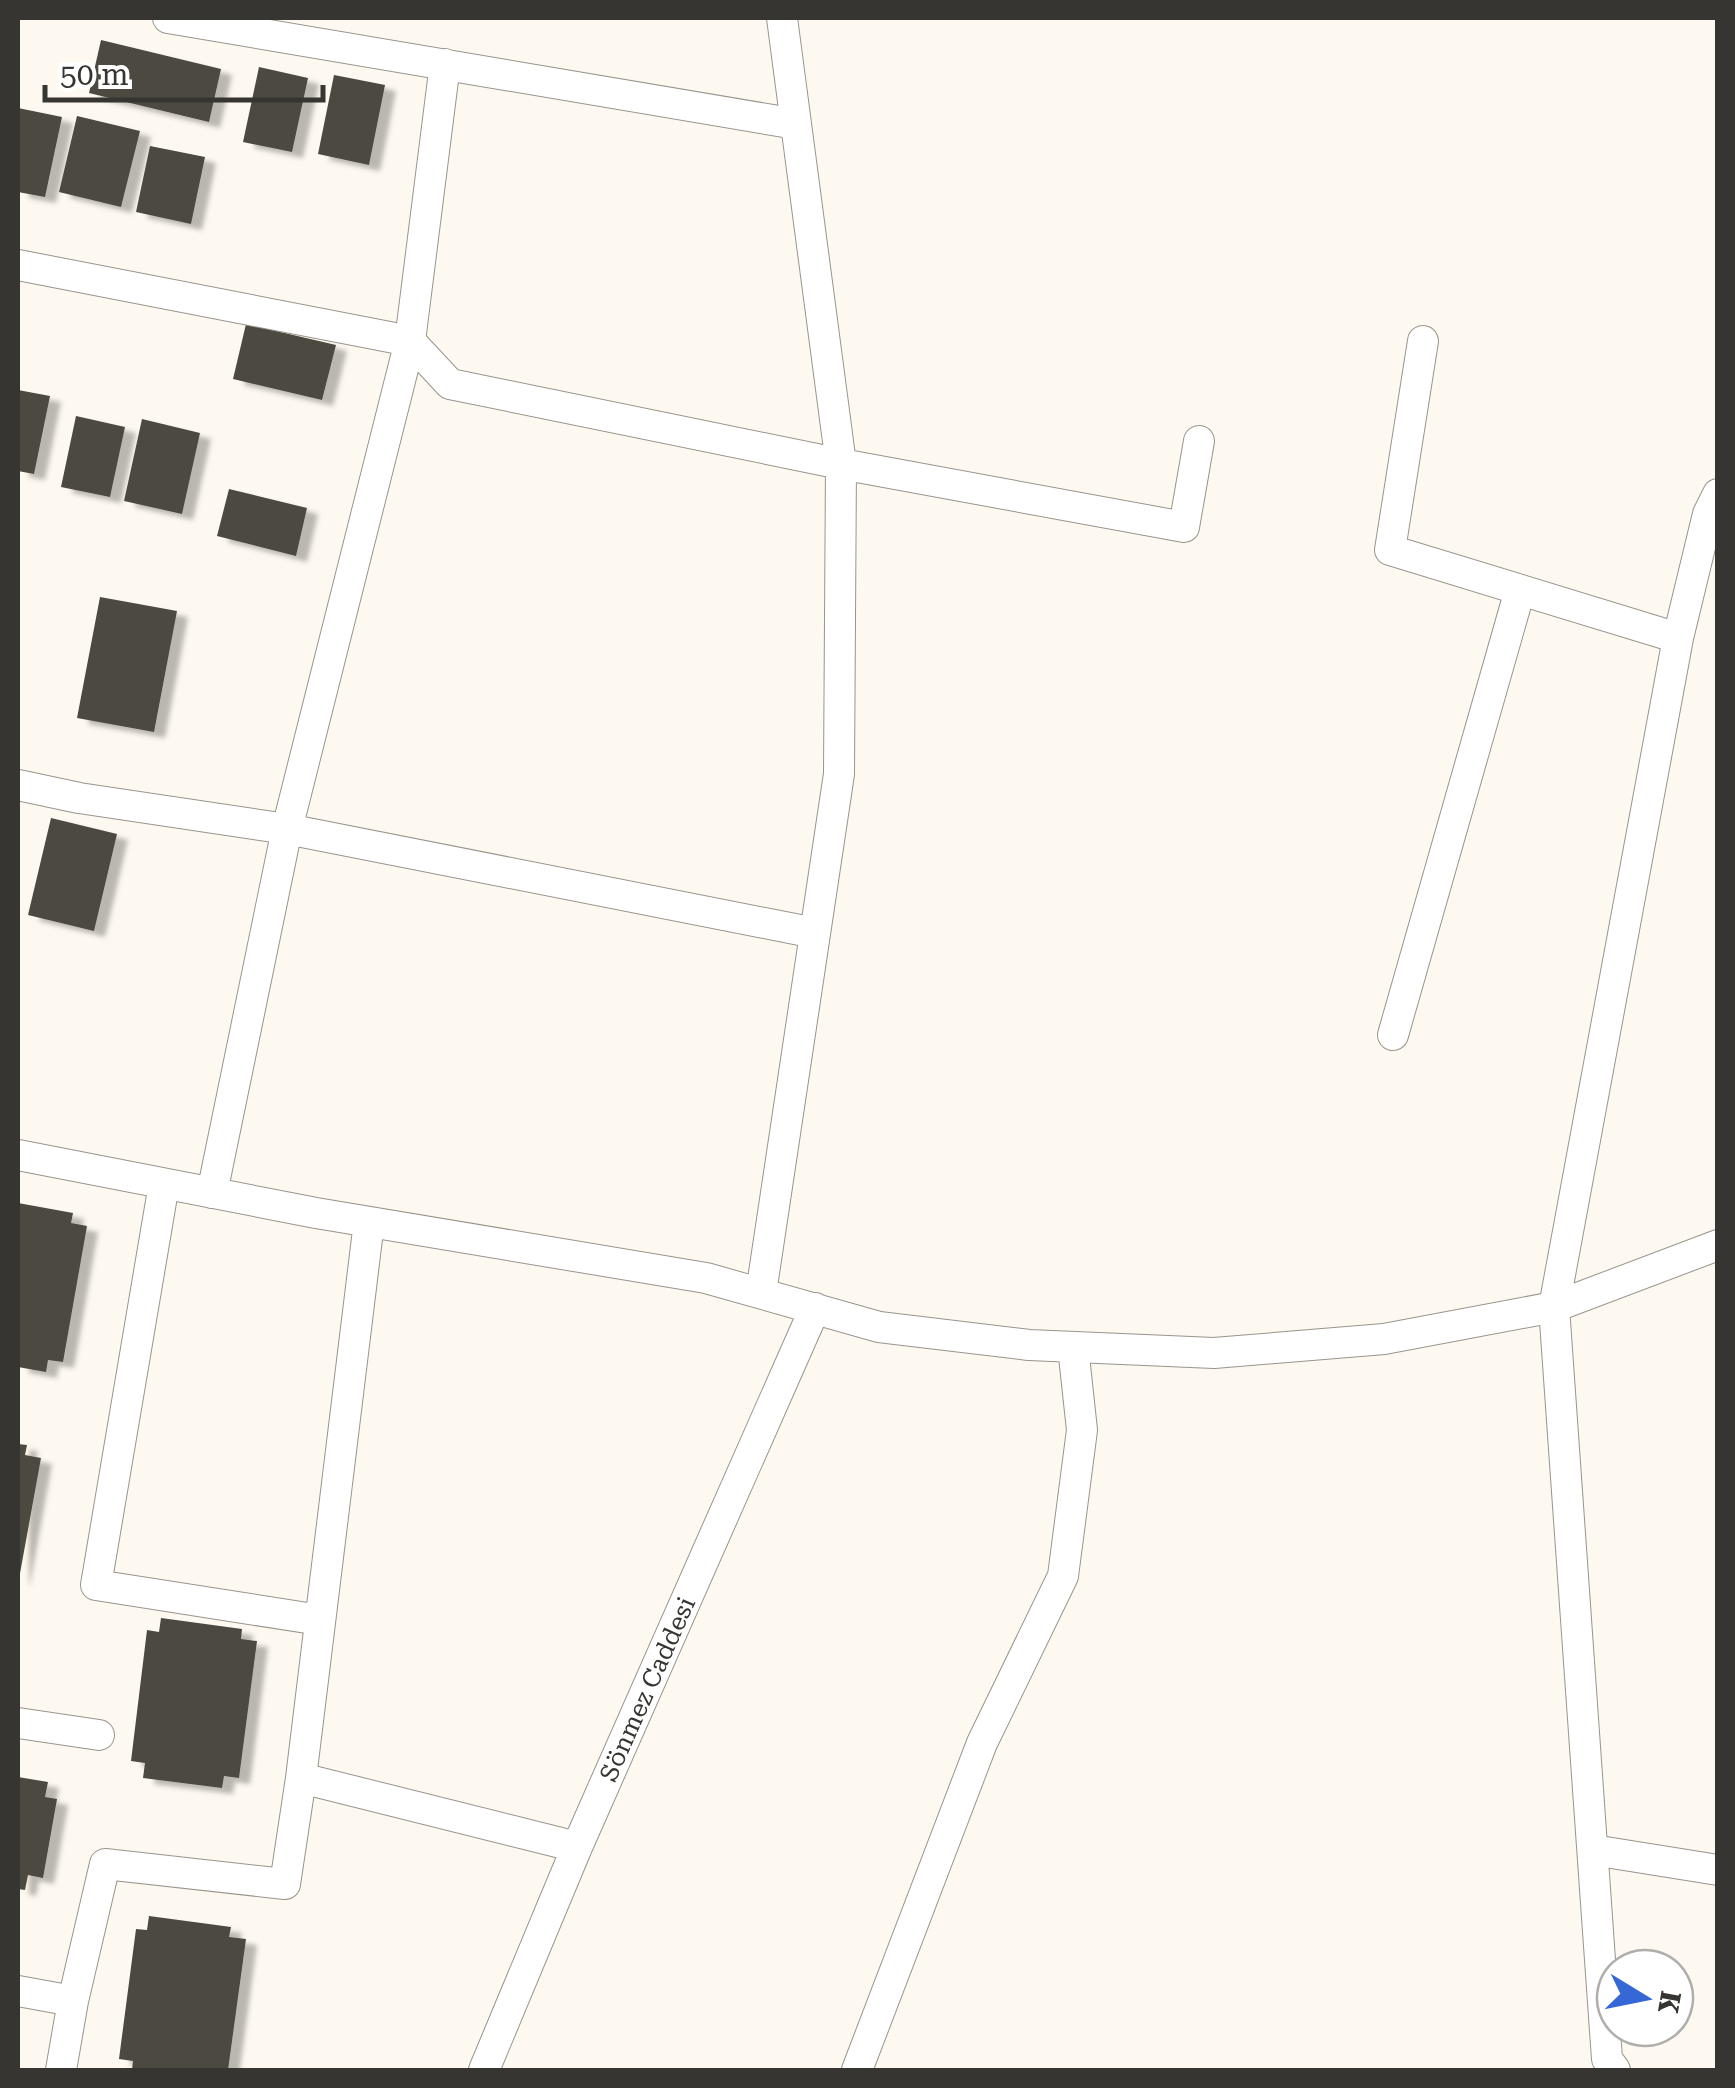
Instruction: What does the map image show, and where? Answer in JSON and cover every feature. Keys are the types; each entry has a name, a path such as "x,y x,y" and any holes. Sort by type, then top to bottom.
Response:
{"street":[{"path":"168,18 796,124"},
{"path":"761,1293 839,774 841,464 782,18"},
{"path":"212,1193 287,829 410,340 445,64"},
{"path":"18,265 410,340 450,384 841,464 1184,527 1199,442"},
{"path":"1423,340 1390,550 1678,638"},
{"path":"1614,2070 1607,2059 1554,1307 1678,638 1708,514 1718,494"},
{"path":"1393,1035 1520,590"},
{"path":"18,785 287,829 815,934"},
{"path":"18,1156 369,1222 706,1278 880,1326 1029,1345 1214,1354 1384,1339 1554,1307 1718,1245"},
{"path":"164,1184 96,1585 320,1620"},
{"path":"61,2070 105,1864 285,1884 369,1222"},
{"name":"Sönmez Caddesi","path":"484,2070 815,1308"},
{"path":"857,2070 982,1743 1063,1576 1082,1430 1073,1347"},
{"path":"18,1723 99,1735"},
{"path":"301,1778 578,1847"},
{"path":"1592,1850 1718,1870"},
{"path":"18,1991 73,2001"}],"building":[{"path":"101,40 221,69 209,122 89,93"},
{"path":"259,67 308,78 292,152 243,142"},
{"path":"334,75 385,85 369,165 318,154"},
{"path":"18,108 62,117 45,197 18,192"},
{"path":"77,116 140,131 121,207 59,192"},
{"path":"150,146 205,157 191,224 136,212"},
{"path":"246,324 336,345 322,400 233,379"},
{"path":"18,390 50,396 34,474 18,471"},
{"path":"76,416 125,427 110,497 61,487"},
{"path":"142,419 200,433 182,514 124,501"},
{"path":"229,489 307,508 296,556 217,536"},
{"path":"100,597 177,611 154,732 77,718"},
{"path":"51,818 117,834 94,931 28,915"},
{"path":"18,1203 73,1213 71,1223 87,1226 63,1362 48,1360 46,1372 18,1367"},
{"path":"18,1444 27,1445 25,1455 41,1458 19,1579 18,1579"},
{"path":"161,1618 242,1629 241,1639 257,1641 239,1778 224,1776 222,1788 143,1778 145,1763 131,1761 147,1630 159,1632"},
{"path":"18,1777 48,1782 45,1797 57,1799 43,1878 28,1875 25,1890 18,1889"},
{"path":"149,1916 231,1927 229,1937 246,1939 228,2070 132,2070 133,2061 119,2059 136,1929 147,1930"}]}
